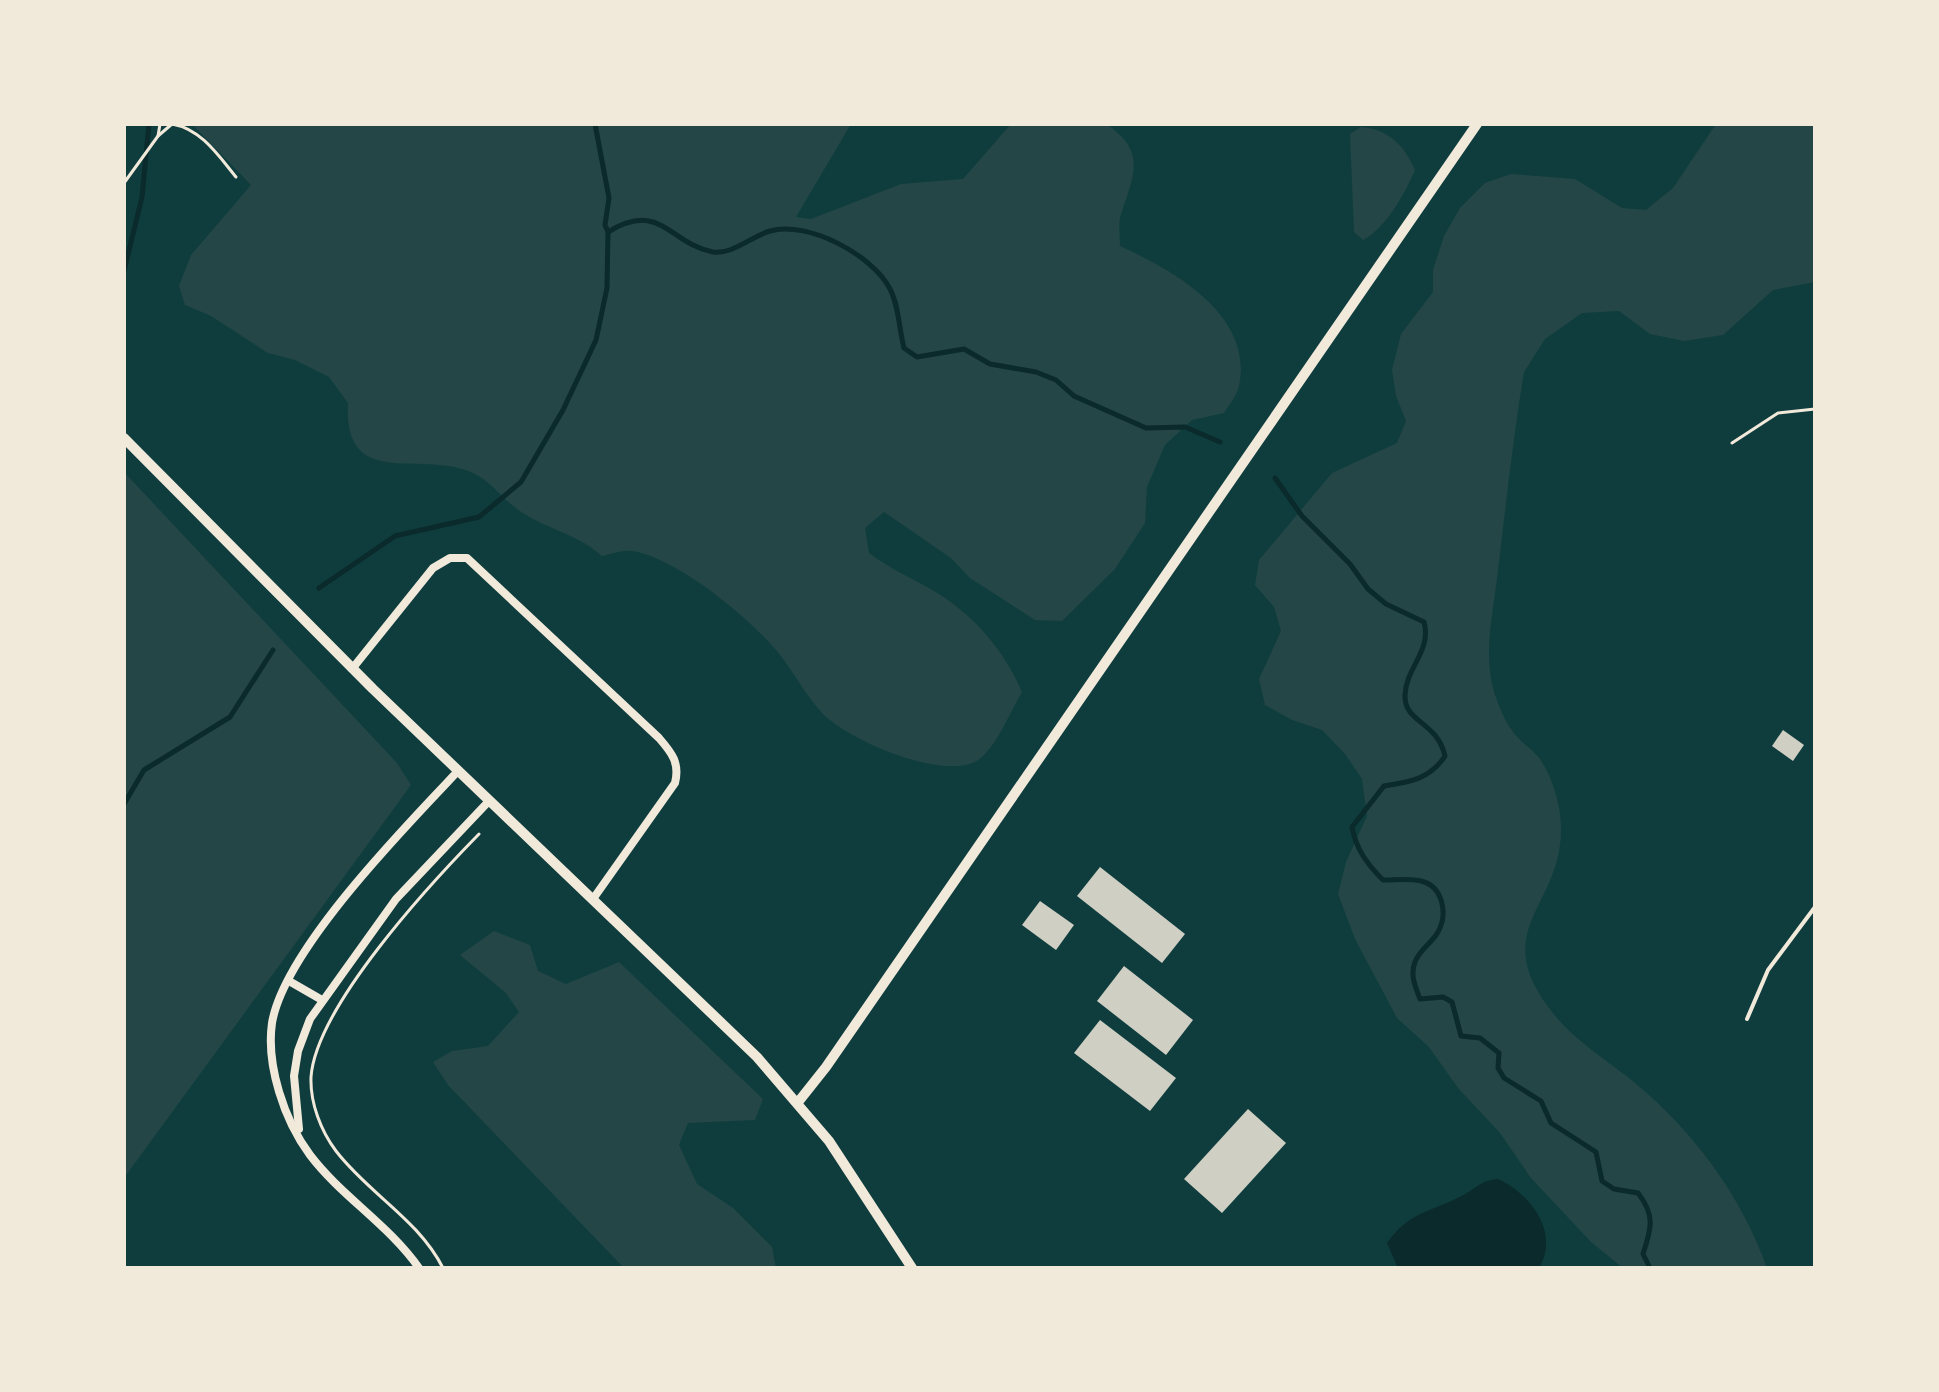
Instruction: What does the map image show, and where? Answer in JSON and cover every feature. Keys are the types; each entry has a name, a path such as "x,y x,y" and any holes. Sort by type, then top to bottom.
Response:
{"street":[{"path":"799,1101 826,1067 1477,124"},
{"path":"124,438 352,669 799,1101 855,1179 912,1268"},
{"path":"352,669 433,568 450,558 467,558 659,738 675,758 678,767 675,783 593,899"},
{"path":"419,1268 396,1239 321,1168 299,1138 270,1057 272,1022 289,981 375,859 458,771"},
{"path":"299,1138 294,1076 298,1051 322,1000 413,879 489,801"},
{"path":"289,981 322,1000"}],"lane":[{"path":"1747,1019 1768,970 1815,907"}],"path":[{"path":"158,136 160,124"},
{"path":"124,183 158,136 172,124 187,127 203,139 236,177"},
{"path":"1732,443 1778,413 1815,409"},
{"path":"443,1268 419,1231 338,1153 323,1131 311,1080 315,1056 332,1017 409,908 479,834"}],"shaded area":[{"path":"192,124 851,124 796,217 811,219 901,184 963,179 1011,124 1106,124 1127,144 1134,164 1120,218 1120,246 1184,282 1222,316 1234,337 1240,360 1239,386 1224,413 1192,420 1165,445 1147,487 1145,523 1115,569 1062,621 1035,620 970,578 951,558 884,512 865,528 869,553 934,591 975,622 997,648 1022,692 990,749 970,764 950,766 902,757 855,736 823,714 763,636 690,576 650,556 632,551 602,556 582,542 527,516 475,474 455,467 373,458 359,449 350,431 348,403 329,377 295,360 268,353 211,316 185,305 179,286 191,255 251,185"},
{"path":"1716,124 1815,124 1815,282 1773,290 1723,335 1684,341 1650,334 1619,311 1582,313 1545,339 1524,372 1489,641 1492,684 1505,719 1545,767 1560,811 1558,855 1527,936 1526,957 1532,980 1559,1021 1649,1095 1703,1153 1746,1219 1767,1268 1623,1268 1591,1242 1531,1178 1500,1133 1458,1088 1429,1047 1397,1018 1355,939 1338,894 1346,862 1367,816 1362,779 1345,754 1322,730 1292,720 1265,705 1259,679 1281,631 1274,607 1255,585 1259,560 1332,473 1397,443 1406,421 1396,396 1392,370 1401,334 1433,292 1433,270 1444,236 1460,208 1485,183 1511,174 1575,179 1622,208 1646,210 1673,188"},
{"path":"1361,127 1379,131 1394,140 1415,170 1387,219 1363,240 1354,232 1350,134"},
{"path":"124,472 397,763 411,785 124,1178"},
{"path":"494,931 530,945 538,971 566,984 619,962 763,1099 755,1120 688,1123 679,1145 697,1184 733,1208 772,1247 776,1268 624,1268 448,1085 433,1062 452,1051 488,1046 519,1012 506,993 460,955"},
{"path":"1498,1179 1521,1194 1539,1216 1546,1241 1545,1255 1539,1268 1398,1268 1387,1243 1404,1224 1484,1182"}],"building":[{"path":"1783,730 1804,745 1793,761 1772,746"},
{"path":"1100,867 1185,934 1162,963 1077,896"},
{"path":"1040,901 1074,925 1056,950 1022,925"},
{"path":"1124,966 1193,1020 1166,1055 1097,1001"},
{"path":"1100,1020 1176,1078 1150,1111 1074,1053"},
{"path":"1248,1109 1286,1143 1222,1213 1184,1179"}],"waterway":[{"path":"124,271 142,197 149,124"},
{"path":"319,588 395,536 479,517 521,482 563,410 596,340 607,288 608,232 605,225 609,198 595,124"},
{"path":"608,232 626,223 640,220 653,222 685,241 713,252 735,248 770,231 785,229 820,236 854,253 881,276 895,303 904,348 917,357 964,349 990,364 1036,372 1056,380 1074,396 1146,428 1185,427 1220,442"},
{"path":"1275,478 1302,516 1350,564 1368,589 1386,604 1424,622 1425,642 1406,685 1406,704 1435,736 1445,756 1426,775 1384,786 1352,827 1363,856 1383,880 1421,881 1434,889 1442,902 1441,925 1419,954 1413,971 1420,999 1443,997 1452,1002 1461,1036 1480,1038 1499,1053 1498,1068 1504,1078 1541,1101 1551,1123 1596,1152 1602,1181 1614,1189 1638,1193 1649,1215 1650,1229 1643,1254 1650,1268"},
{"path":"124,804 144,770 230,717 273,650"}]}
